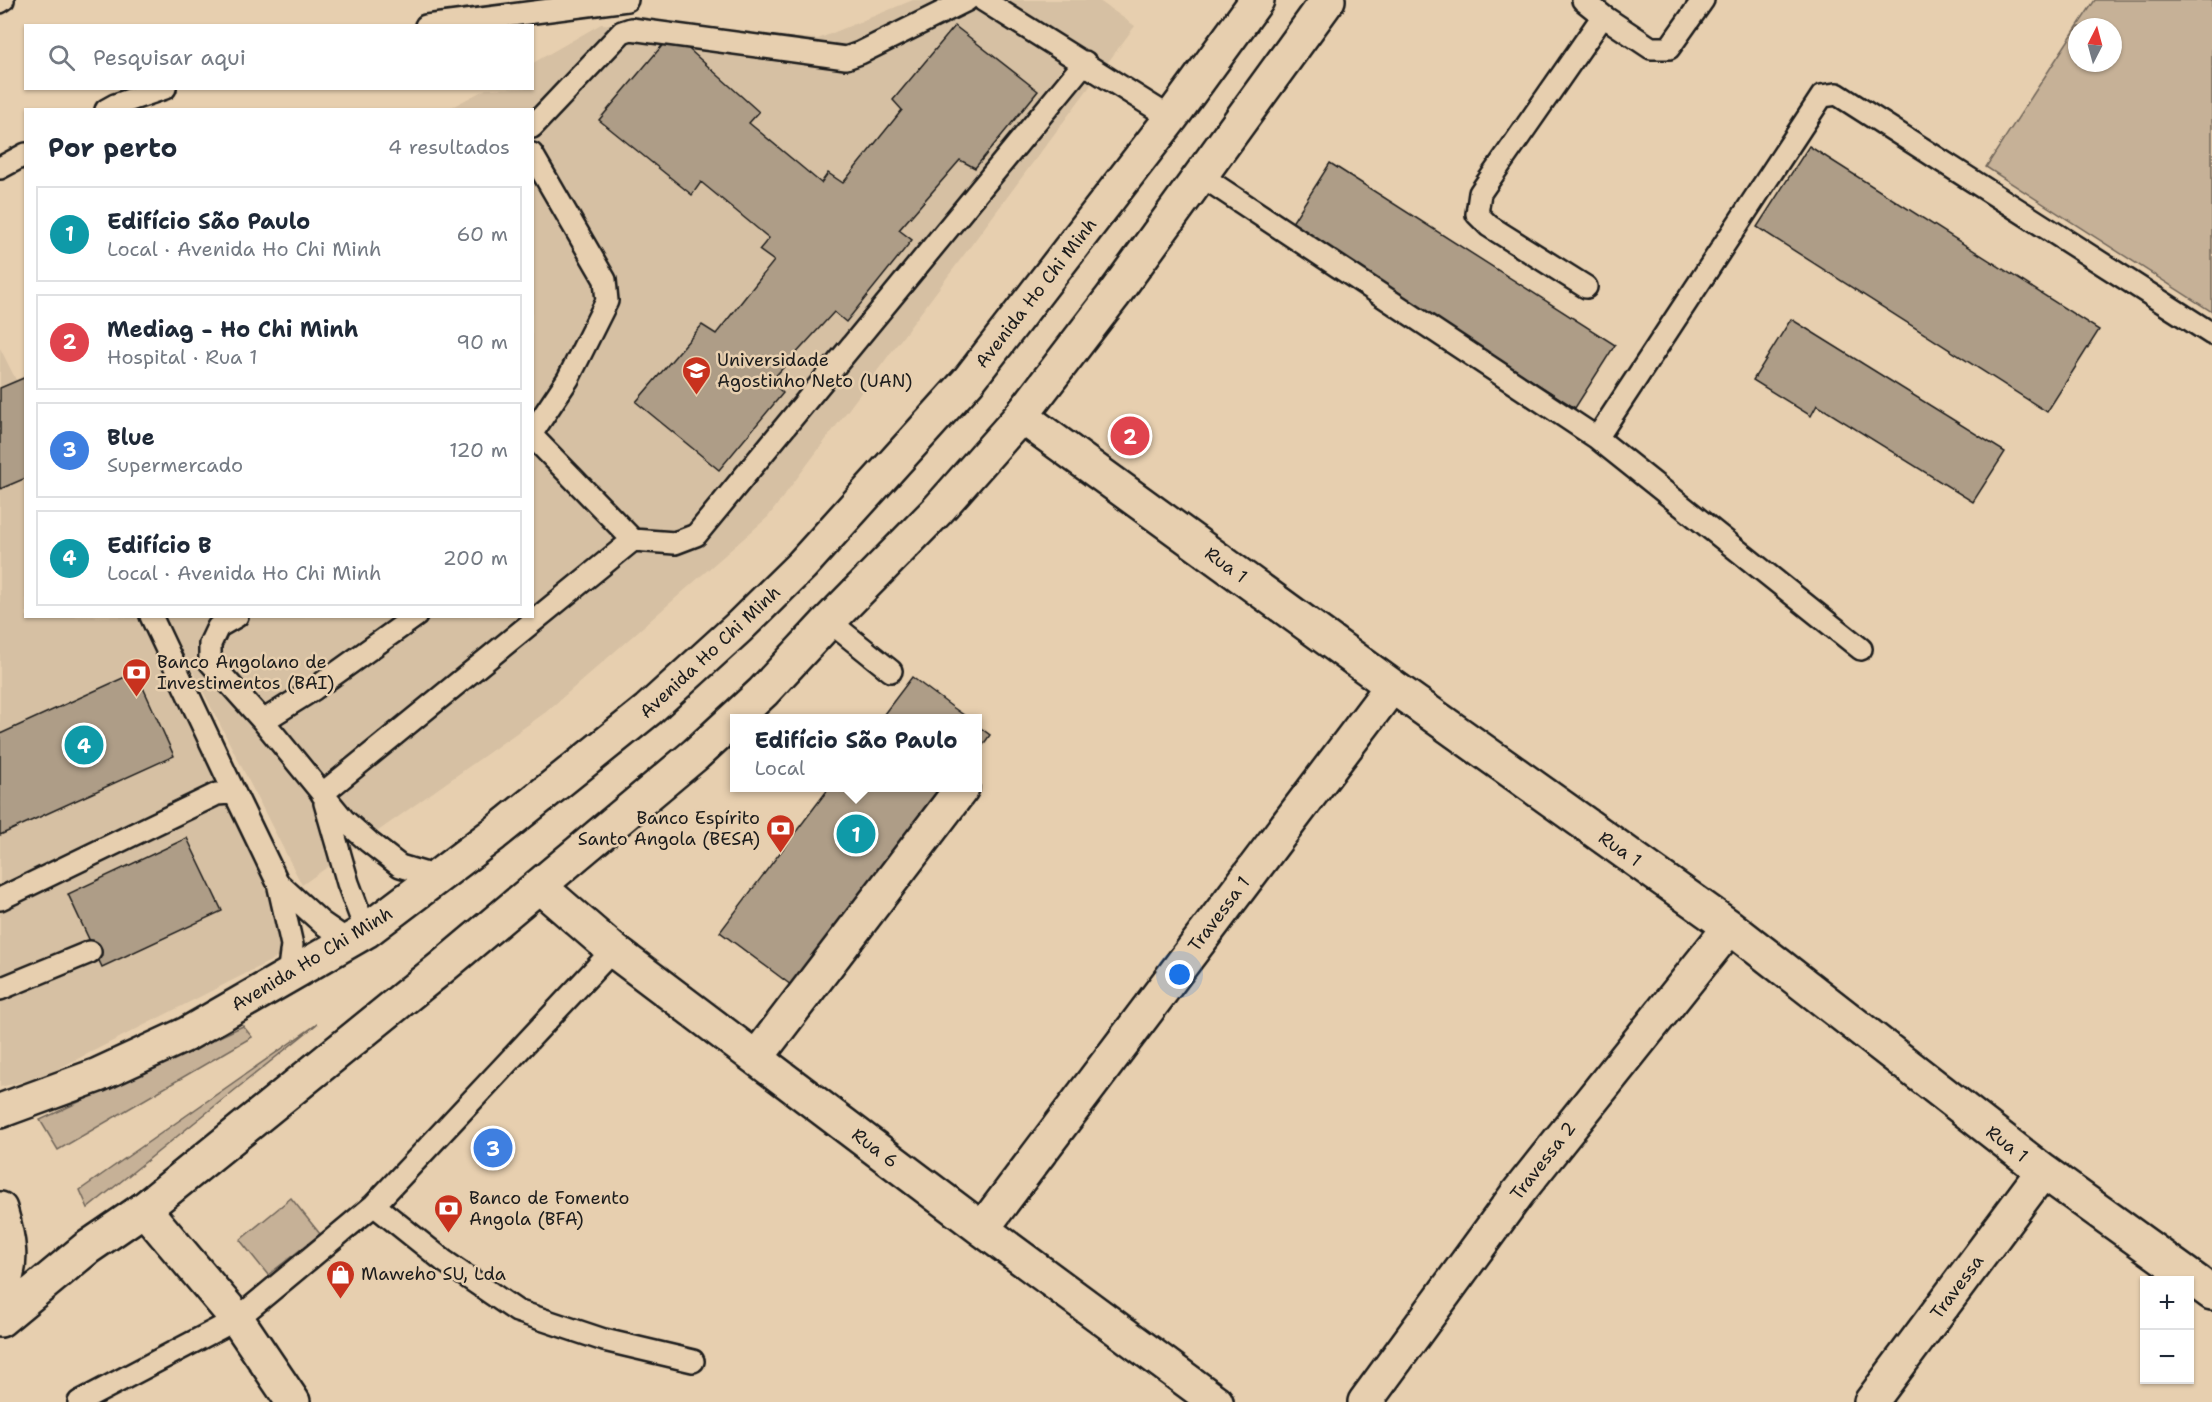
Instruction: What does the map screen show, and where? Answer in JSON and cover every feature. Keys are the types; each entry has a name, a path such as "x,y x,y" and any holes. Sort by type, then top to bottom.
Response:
{"street":[{"name":"Avenida Ho Chi Minh","path":"0,1111 98,1075 187,1034 357,936 494,834 648,710 802,566 969,380 1171,118 1257,0"},
{"path":"739,714 937,511 1022,416 1113,296 1328,0"},
{"name":"Rua 1","path":"1022,416 1392,686 1730,927 2043,1171 2212,1293"},
{"name":"Travessa 1","path":"982,1229 1392,686"},
{"path":"0,1320 87,1248 144,1209 441,969 696,754 730,723"},
{"path":"756,1058 959,792"},
{"name":"Rua 6","path":"539,886 613,950 982,1229 1216,1402"},
{"name":"Travessa 2","path":"1365,1402 1516,1194 1730,927"},
{"name":"Travessa","path":"1878,1400 2043,1171"},
{"path":"0,1209 6,1231 9,1258 5,1284 0,1292"},
{"path":"144,1209 237,1319 293,1402"}],"lane":[{"path":"441,24 627,0"},
{"path":"534,125 622,32 631,29 846,58 966,0"},
{"path":"983,0 1171,118"},
{"path":"1583,0 1651,48 1669,48 1703,0"},
{"path":"1586,287 1489,226 1477,214 1480,193 1603,16"},
{"path":"534,437 633,540 675,543 696,535 1085,62"},
{"path":"110,108 159,90"},
{"path":"1597,438 1822,96 1832,93 1837,94 2212,334"},
{"path":"0,168 24,155"},
{"path":"534,157 605,280 607,301 568,380 534,432"},
{"path":"1200,175 1597,438 1861,649"},
{"path":"322,794 633,540"},
{"path":"152,618 278,883 292,945 288,976"},
{"path":"234,618 218,627 210,644 210,662 344,820 400,866 436,877"},
{"path":"262,721 314,689 413,618"},
{"path":"829,621 891,670"},
{"path":"0,899 217,794 231,793 237,798"},
{"path":"322,794 348,883 357,936"},
{"path":"278,883 322,923 357,936"},
{"path":"79,1402 237,1319 374,1205 613,950"},
{"path":"0,989 90,952"},
{"path":"374,1205 444,1261 517,1311 604,1341 693,1361"}],"shaded area":[{"name":"Universidade Agostinho Neto (UAN)","path":"913,0 1098,0 1135,26 768,517 546,712 302,885 166,618 534,618 534,108 450,108 484,90 534,90 534,62 601,24 818,39"},
{"path":"2095,0 2212,0 2212,312 1986,167 2068,41 2068,72 2122,72 2122,18 2083,18"},
{"path":"0,348 24,396 24,618 138,618 304,944 42,1077 0,1087"},
{"path":"317,1024 88,1208 80,1190"},
{"path":"243,1026 252,1037 58,1150 40,1120"},
{"path":"291,1198 320,1234 268,1275 240,1240"}],"building":[{"path":"955,26 1038,91 975,168 960,160 899,230 912,240 846,322 834,312 771,381 783,393 719,470 636,402 702,325 716,334 774,261 759,250 769,238 701,182 692,195 599,120 672,34 759,112 749,123 821,183 828,173 843,183 902,110 893,100"},
{"path":"1809,146 2099,330 2047,412 1757,227"},
{"path":"1330,163 1615,345 1575,408 1290,226"},
{"path":"1791,319 2005,452 1973,502 1817,405 1811,416 1753,380"},
{"path":"24,378 24,479 0,489 0,388"},
{"path":"136,672 174,756 0,835 0,734"},
{"path":"912,677 962,714 884,714"},
{"path":"982,729 990,735 982,746"},
{"path":"826,792 948,792 799,991 720,932"},
{"path":"187,838 222,911 102,967 68,894"}],"place":[{"name":"Universidade Agostinho Neto (UAN)","path":"696,396"},
{"name":"Mediag - Ho Chi Minh","path":"1130,436"},
{"name":"Banco Angolano de Investimentos (BAI)","path":"136,698"},
{"name":"Edifício B","path":"84,745"},
{"name":"Edifício São Paulo","path":"856,834"},
{"name":"Banco Espírito Santo Angola (BESA)","path":"781,854"},
{"name":"Blue","path":"493,1148"},
{"name":"Banco de Fomento Angola (BFA)","path":"448,1234"},
{"name":"Maweho SU, Lda","path":"340,1300"}]}
